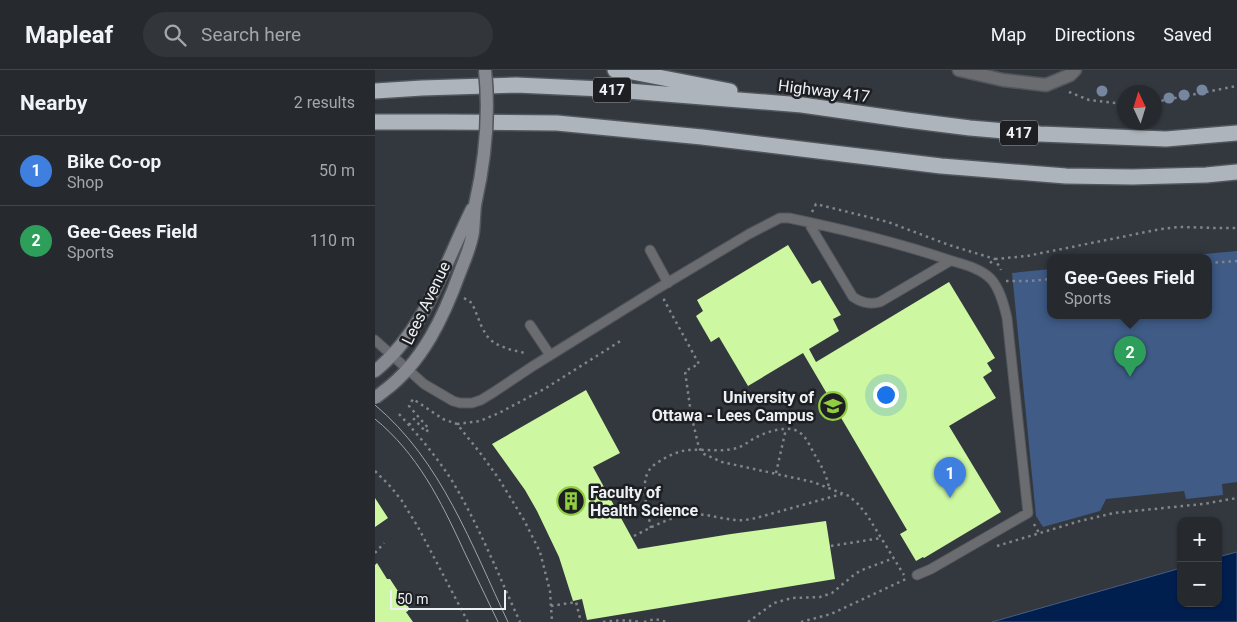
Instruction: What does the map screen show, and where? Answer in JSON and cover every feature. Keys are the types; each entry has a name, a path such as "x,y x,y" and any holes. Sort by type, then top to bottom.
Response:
{"highway":[{"path":"615,70 802,105"},
{"name":"Highway 417","path":"375,91 516,85 603,89 802,105 980,129 1040,134 1166,139 1237,133"},
{"name":"417","path":"375,122 557,123 702,137 941,166 1057,175 1131,177 1206,175 1237,172"},
{"path":"375,133 442,122"}],"main road":[{"name":"Lees Avenue","path":"380,394 394,384 424,349 452,294 467,253 473,233 475,205 483,168 486,136 487,81 485,70"},
{"name":"Lees Avenue","path":"375,371 406,338 429,301 475,205"}],"street":[{"path":"959,70 1003,80 1046,85 1075,70"}],"lane":[{"path":"375,340 424,384 453,401 467,403 481,400 550,355 749,234 785,217 853,233 979,270 992,280 1003,300 1007,318 1027,513 931,569 917,575"},
{"path":"807,222 853,297 867,304 880,302 950,261"},
{"path":"650,250 669,283"},
{"path":"530,325 550,355"}],"path":[{"path":"1162,101 1237,86"},
{"path":"1069,92 1089,100 1117,103"},
{"path":"979,270 995,259 1027,256 1161,229 1180,227 1237,228"},
{"path":"1212,263 1237,260"},
{"path":"992,280 1047,279"},
{"path":"452,294 470,301 486,335 494,343 525,353"},
{"path":"670,296 664,300 699,364 685,372 691,414 699,448 704,454 722,462 813,482 849,496 863,509 907,578"},
{"path":"409,425 414,419 426,432 429,429 409,406 413,399 443,419 457,424 480,421 547,388 622,340"},
{"path":"399,414 433,453 454,484 479,531 520,622"},
{"path":"457,424 499,479 536,542 550,591 552,622"},
{"path":"776,474 786,429"},
{"path":"651,528 645,489 647,475 655,464 672,454 683,451 735,449 760,435 793,429 799,431 807,441 827,476 829,488"},
{"path":"375,471 391,487 413,518 469,622"},
{"path":"634,536 675,517 695,514 737,520 756,518 844,494"},
{"path":"991,548 1080,520 1114,513 1203,504 1237,498"},
{"path":"831,546 881,538"},
{"path":"375,553 384,543"},
{"path":"748,622 774,603 792,598 820,597 832,593 862,570 894,558"},
{"path":"801,622 831,614 917,575"},
{"path":"551,606 576,602 581,622"},
{"path":"603,622 615,620 643,622 655,619 667,622"}],"shaded area":[{"path":"1237,251 1237,482 1222,484 1223,495 1186,499 1184,491 1106,499 1100,511 1043,527 1036,516 1012,273 1047,269 1047,319 1212,319 1212,254 1205,254"},
{"path":"1237,552 1237,622 992,622 1177,569 1177,607 1222,607 1222,556"}],"building":[{"path":"788,245 812,284 820,280 841,315 833,319 839,331 809,349 816,362 949,282 995,358 987,363 992,371 983,377 996,398 949,426 1001,512 916,561 900,534 907,530 803,353 748,386 719,337 711,342 696,316 703,311 697,300"},
{"name":"Faculty of Health Science","path":"586,390 620,453 593,467 638,549 826,521 835,579 587,620 582,599 573,601 559,557 537,511 525,490 492,444"},
{"path":"375,498 388,518 375,527"},
{"path":"377,563 409,608 406,612 413,622 375,622 375,565"}],"tram line":[{"path":"375,405 419,451 437,478 467,534 508,622"},
{"path":"375,419 390,432 427,479 446,513 498,622"}],"place":[{"name":"Gee-Gees Field","path":"1130,377"},
{"name":"University of Ottawa - Lees Campus","path":"833,406"},
{"name":"Bike Co-op","path":"950,498"},
{"name":"Faculty of Health Science","path":"571,501"}]}
